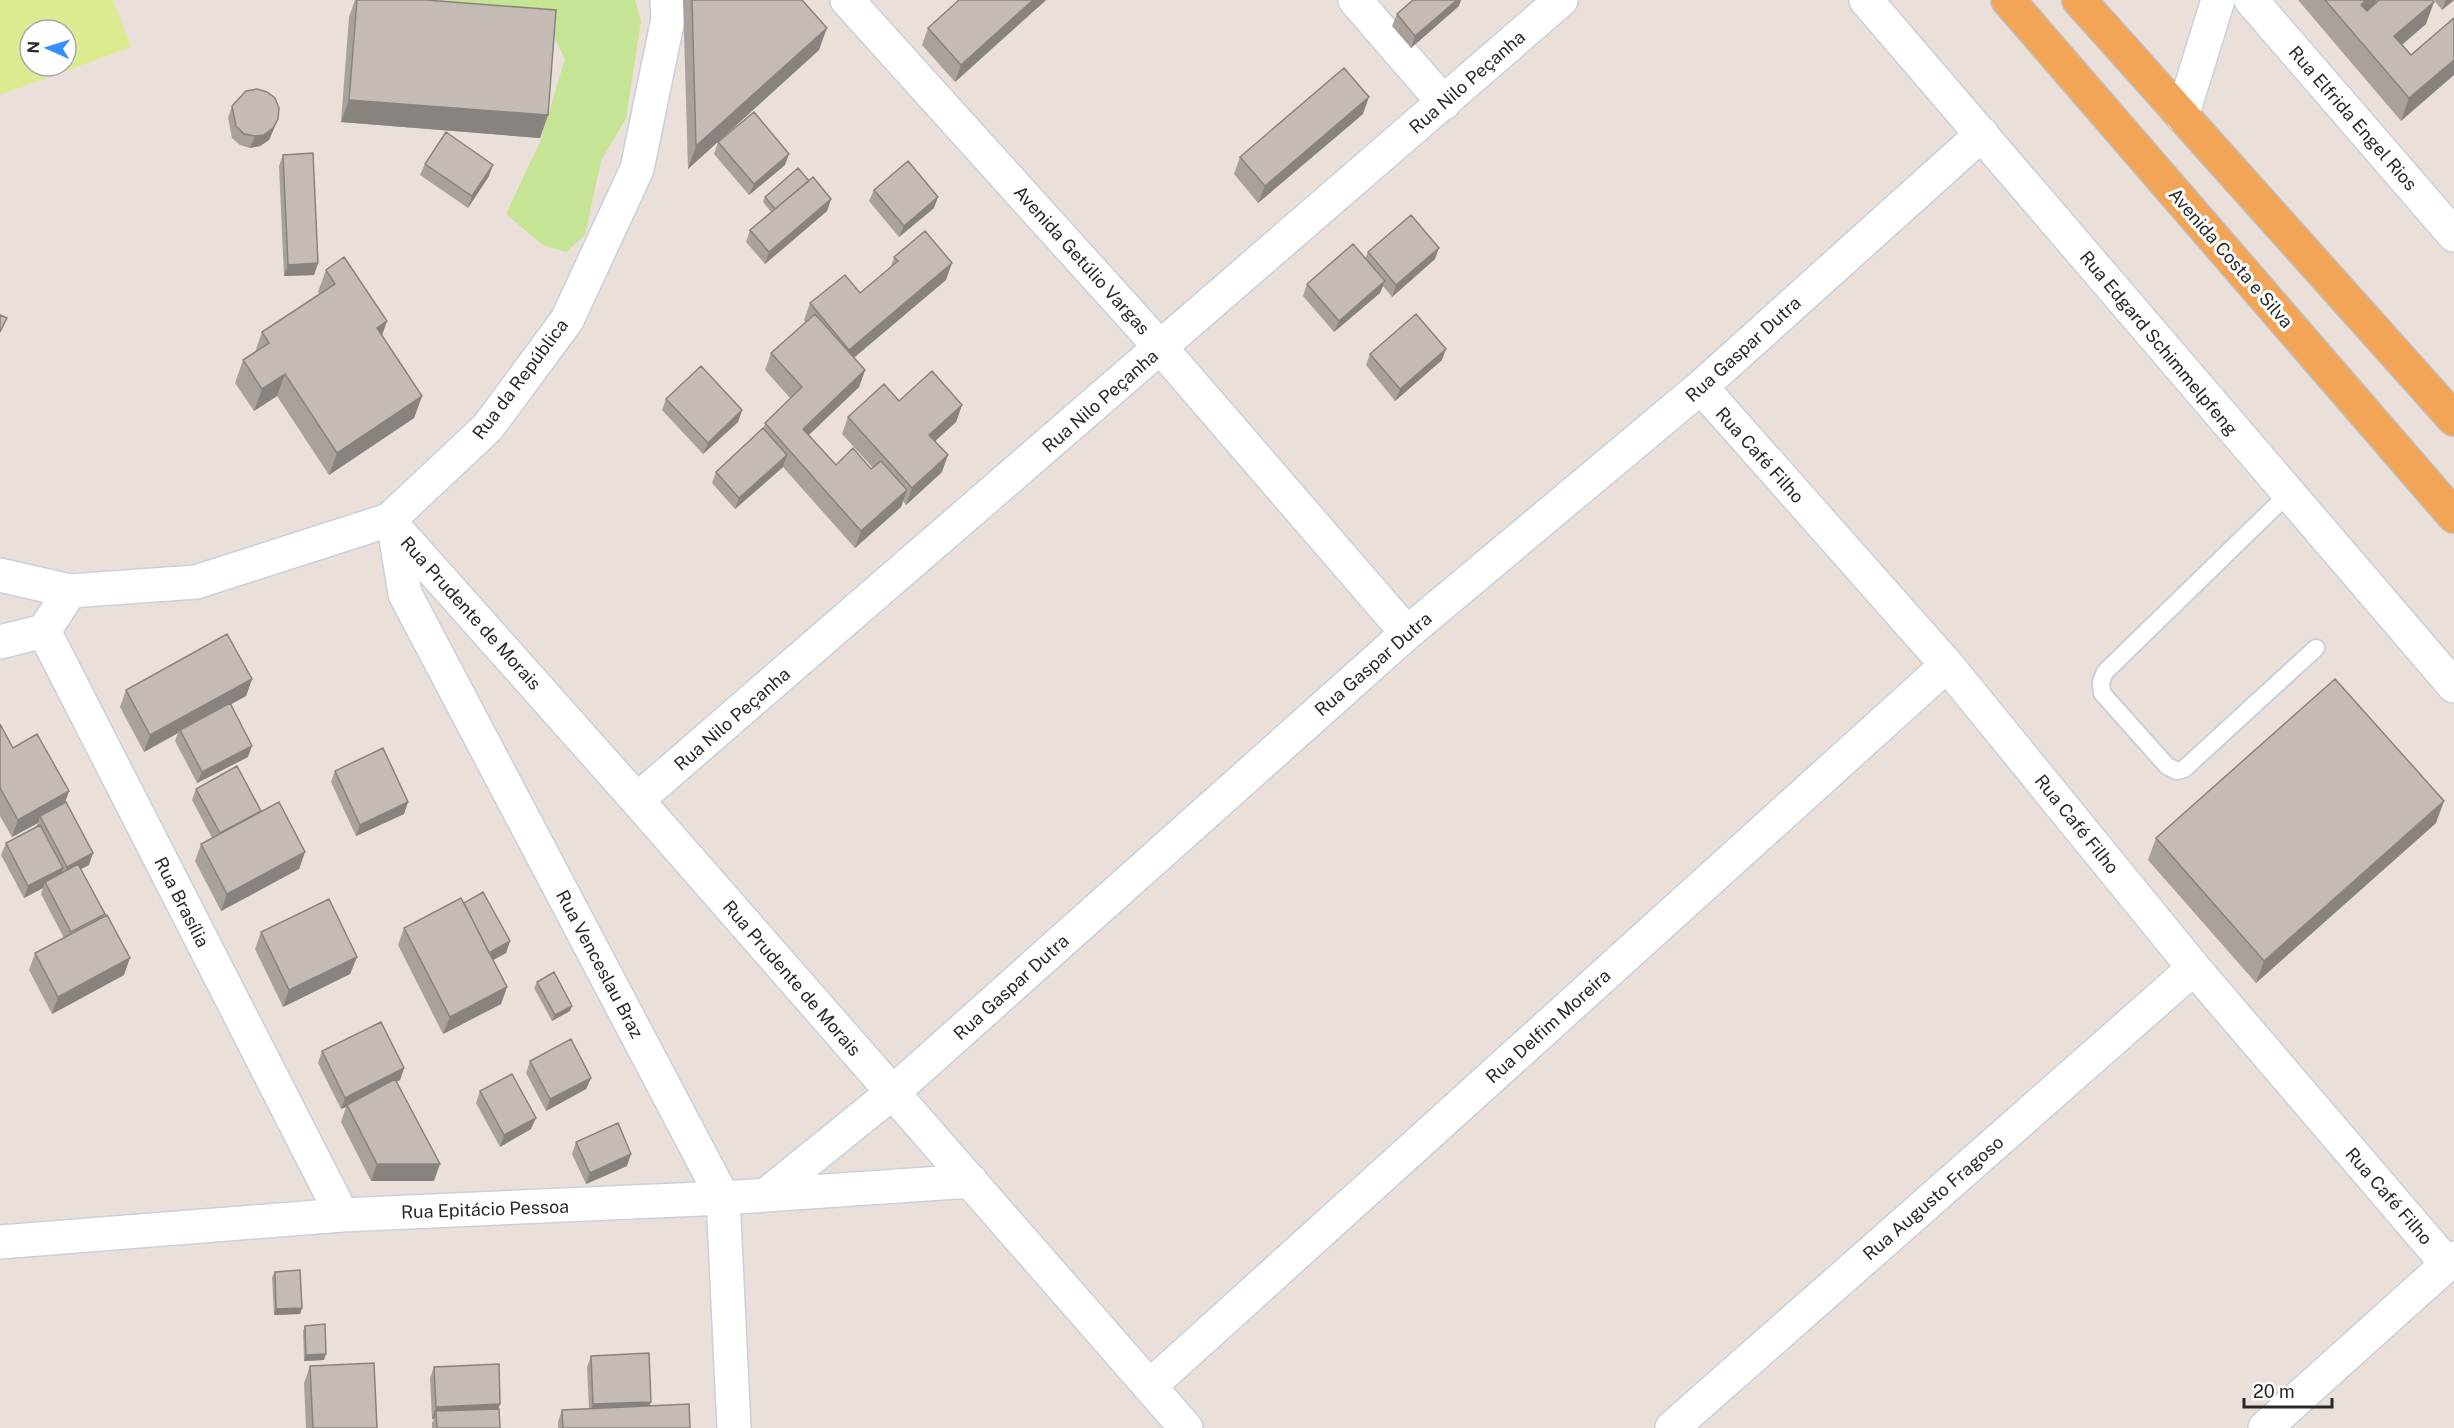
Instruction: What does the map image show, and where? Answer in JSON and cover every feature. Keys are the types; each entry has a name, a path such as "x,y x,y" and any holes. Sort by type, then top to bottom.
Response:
{"main road":[{"name":"Avenida Costa e Silva","path":"2008,0 2454,516"},
{"path":"2079,0 2454,419"}],"street":[{"name":"Rua da República","path":"0,575 70,591 196,582 393,524 488,427 567,320 638,170 668,19 667,0"},
{"name":"Avenida Getúlio Vargas","path":"847,0 1161,348 1407,633"},
{"path":"1355,0 1444,103"},
{"name":"Rua Nilo Peçanha","path":"637,800 1561,0"},
{"name":"Rua Edgard Schimmelpfeng","path":"1866,0 2287,495 2454,686"},
{"path":"2182,116 2218,0"},
{"name":"Rua Elfrida Engel Rios","path":"2251,0 2454,236"},
{"name":"Rua Gaspar Dutra","path":"765,1195 892,1093 1407,633 1701,387 1982,134"},
{"name":"Rua Café Filho","path":"1701,387 1947,665 2194,968 2451,1261"},
{"name":"Rua Prudente de Morais","path":"393,524 1186,1428"},
{"name":"Rua Venceslau Braz","path":"393,524 405,594 723,1198 734,1428"},
{"path":"0,642 44,631 70,591"},
{"name":"Rua Brasília","path":"44,631 342,1215"},
{"name":"Rua Delfim Moreira","path":"1150,1386 1947,665"},
{"name":"Rua Augusto Fragoso","path":"1672,1428 2194,968"},
{"name":"Rua Epitácio Pessoa","path":"0,1242 342,1215 723,1198 971,1181"},
{"path":"2265,1428 2451,1261"}],"lane":[{"path":"2287,495 2104,672 2100,682 2102,693 2167,766 2177,771 2184,769 2316,648"}],"green space":[{"path":"0,0 113,0 131,47 78,66 78,18 18,18 18,78 46,78 0,95"},
{"path":"364,0 635,0 641,21 626,118 601,161 585,235 566,252 543,245 506,214 540,142 565,59 557,42 535,17"}],"building":[{"path":"357,0 426,0 556,10 548,115 349,100"},
{"path":"692,0 802,0 827,28 696,146"},
{"path":"959,0 1033,0 961,65 928,28"},
{"path":"1413,0 1457,0 1415,36 1397,14"},
{"path":"2325,0 2366,0 2361,5 2367,11 2379,0 2432,0 2434,2 2394,36 2411,55 2454,18 2454,60 2409,98"},
{"path":"1344,68 1369,97 1265,186 1240,157"},
{"path":"257,89 275,98 279,108 278,119 273,128 264,135 255,136 244,134 236,126 232,106 246,91"},
{"path":"754,112 789,154 754,184 718,142"},
{"path":"446,132 493,165 472,196 425,164"},
{"path":"313,153 318,263 288,265 283,155"},
{"path":"908,161 938,197 904,226 874,190"},
{"path":"798,168 809,181 775,209 765,197"},
{"path":"813,177 831,199 769,252 750,230"},
{"path":"1411,215 1439,248 1396,285 1368,252"},
{"path":"925,231 952,263 849,350 810,303 845,275 860,293 898,261 894,257"},
{"path":"1353,244 1385,281 1339,321 1307,284"},
{"path":"344,257 387,321 377,328 422,396 337,453 285,374 262,389 243,360 269,343 262,332 335,284 326,270"},
{"path":"815,314 865,370 803,429 836,465 853,448 871,469 881,461 907,490 861,531 765,423 802,387 771,353"},
{"path":"1416,314 1446,349 1400,389 1370,354"},
{"path":"0,315 7,318 0,332"},
{"path":"701,366 742,410 708,443 666,399"},
{"path":"932,371 962,405 929,435 948,455 912,488 848,417 884,384 899,401"},
{"path":"763,428 787,455 739,498 716,472"},
{"path":"227,634 252,679 150,735 126,690"},
{"path":"2335,679 2444,801 2264,961 2156,838"},
{"path":"230,703 252,746 202,772 180,730"},
{"path":"0,724 13,748 37,734 69,791 18,820 0,788"},
{"path":"383,748 408,802 360,825 335,771"},
{"path":"237,766 261,811 220,833 196,789"},
{"path":"66,802 93,853 67,867 40,816"},
{"path":"279,802 305,852 227,894 201,844"},
{"path":"40,825 63,868 28,886 6,843"},
{"path":"78,864 105,914 71,932 45,882"},
{"path":"483,892 510,941 489,953 464,903"},
{"path":"461,898 507,987 450,1017 404,928"},
{"path":"329,899 357,957 289,990 261,932"},
{"path":"107,915 130,958 58,997 35,953"},
{"path":"554,972 572,1006 555,1015 537,982"},
{"path":"381,1022 404,1068 345,1098 322,1051"},
{"path":"571,1039 591,1078 550,1099 530,1061"},
{"path":"512,1074 536,1118 504,1135 480,1091"},
{"path":"395,1079 440,1164 377,1164 347,1105"},
{"path":"618,1123 631,1154 590,1173 576,1142"},
{"path":"300,1270 302,1308 276,1309 275,1272"},
{"path":"325,1324 326,1354 306,1355 305,1326"},
{"path":"649,1353 651,1402 593,1404 591,1356"},
{"path":"374,1363 377,1428 313,1428 310,1366"},
{"path":"499,1364 500,1404 436,1407 434,1367"},
{"path":"689,1404 690,1428 563,1428 562,1410"},
{"path":"499,1409 500,1428 437,1428 436,1411"}]}
